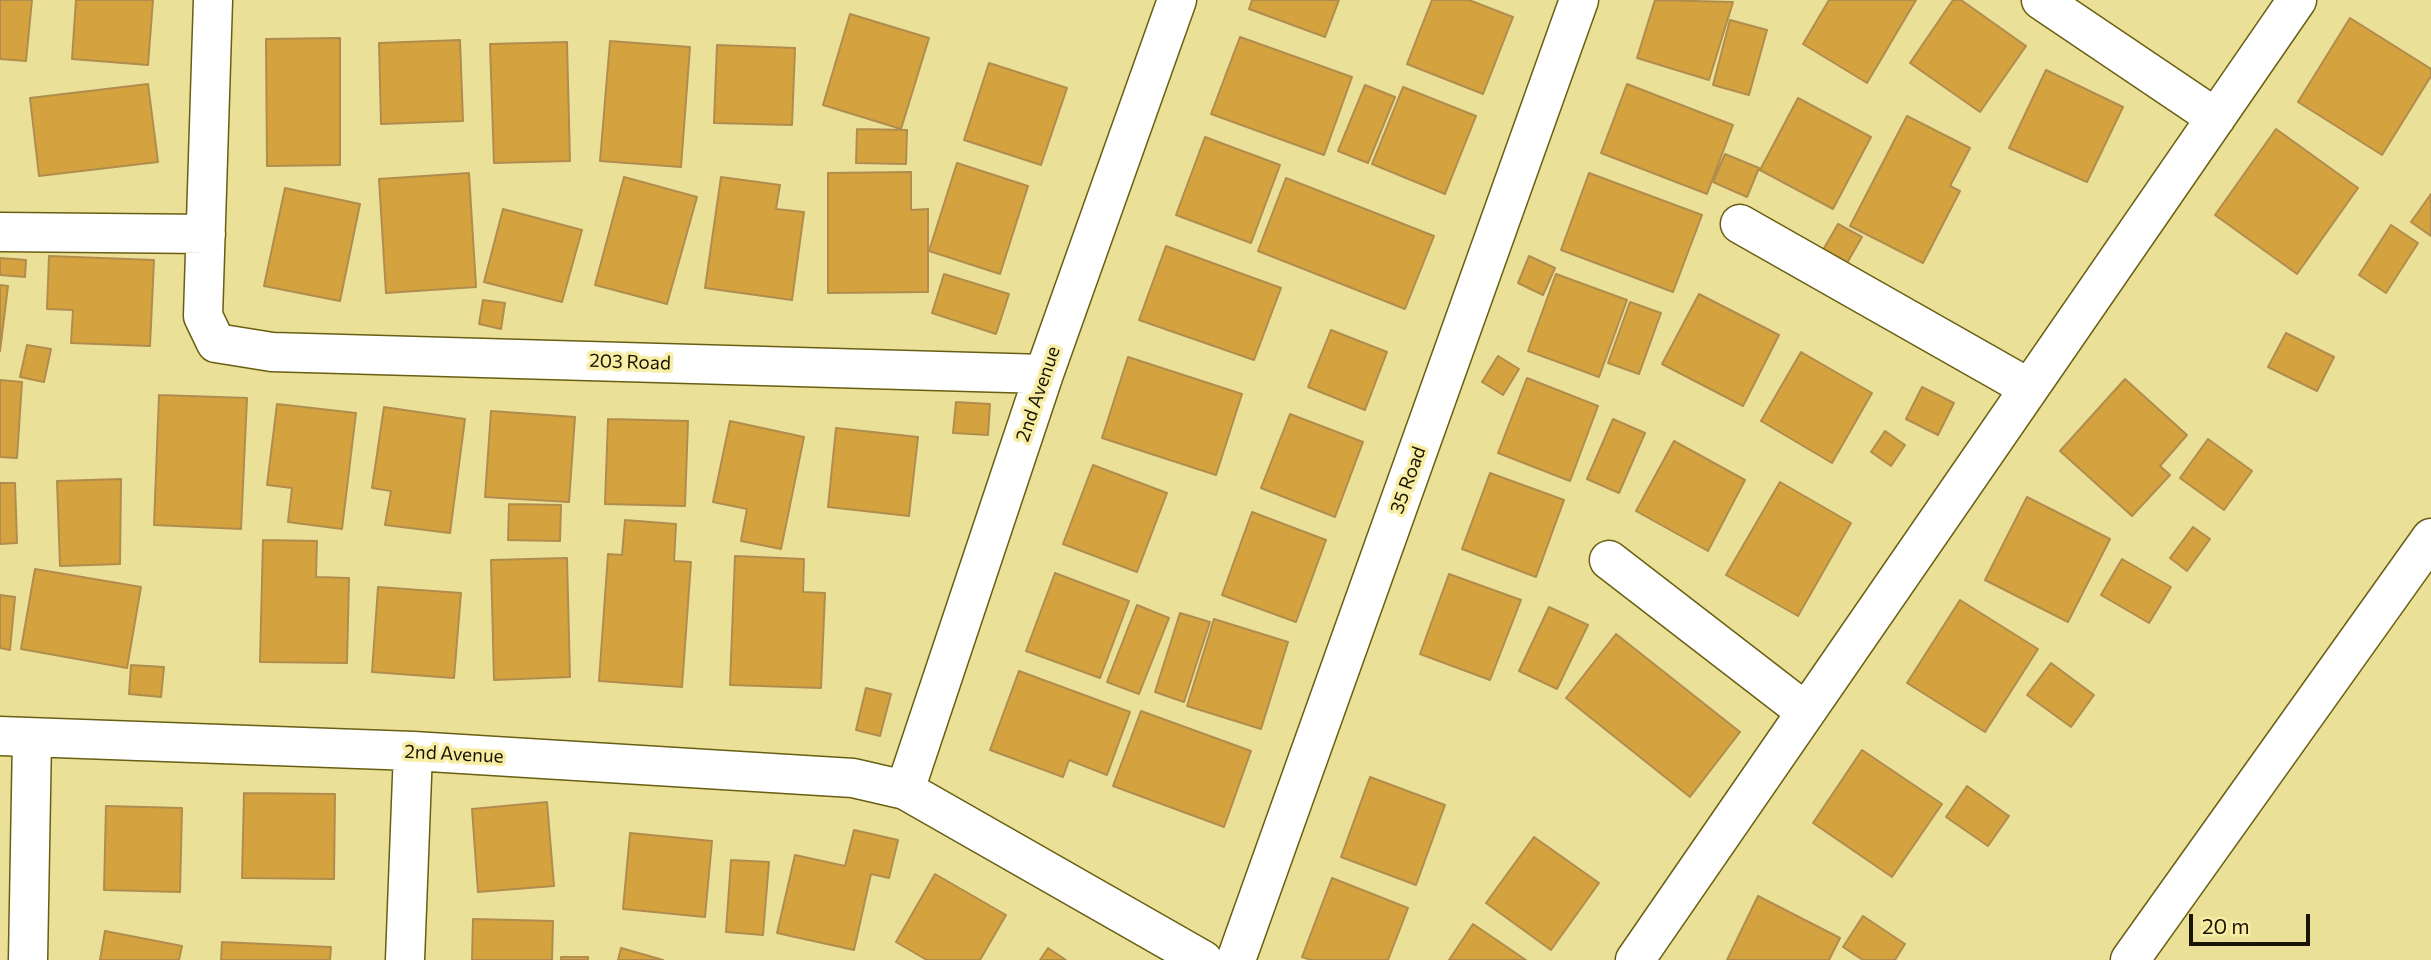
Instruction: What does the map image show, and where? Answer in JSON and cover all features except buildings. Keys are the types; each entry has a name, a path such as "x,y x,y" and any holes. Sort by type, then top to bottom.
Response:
{"street":[{"path":"0,232 206,234 213,0"},
{"name":"2nd Avenue","path":"905,790 1044,374 1177,0"},
{"name":"35 Road","path":"1236,960 1580,0"},
{"path":"2041,0 2216,118"},
{"path":"1634,960 2297,0"},
{"path":"1740,224 2029,388"},
{"name":"203 Road","path":"206,234 203,316 216,343 238,348 285,352 1044,374"},
{"path":"2130,960 2431,538"},
{"path":"1609,559 1806,712"},
{"path":"16,737 28,960"},
{"name":"2nd Avenue","path":"16,737 413,751 853,778 905,790 1203,960"},
{"path":"405,960 413,751"}]}
